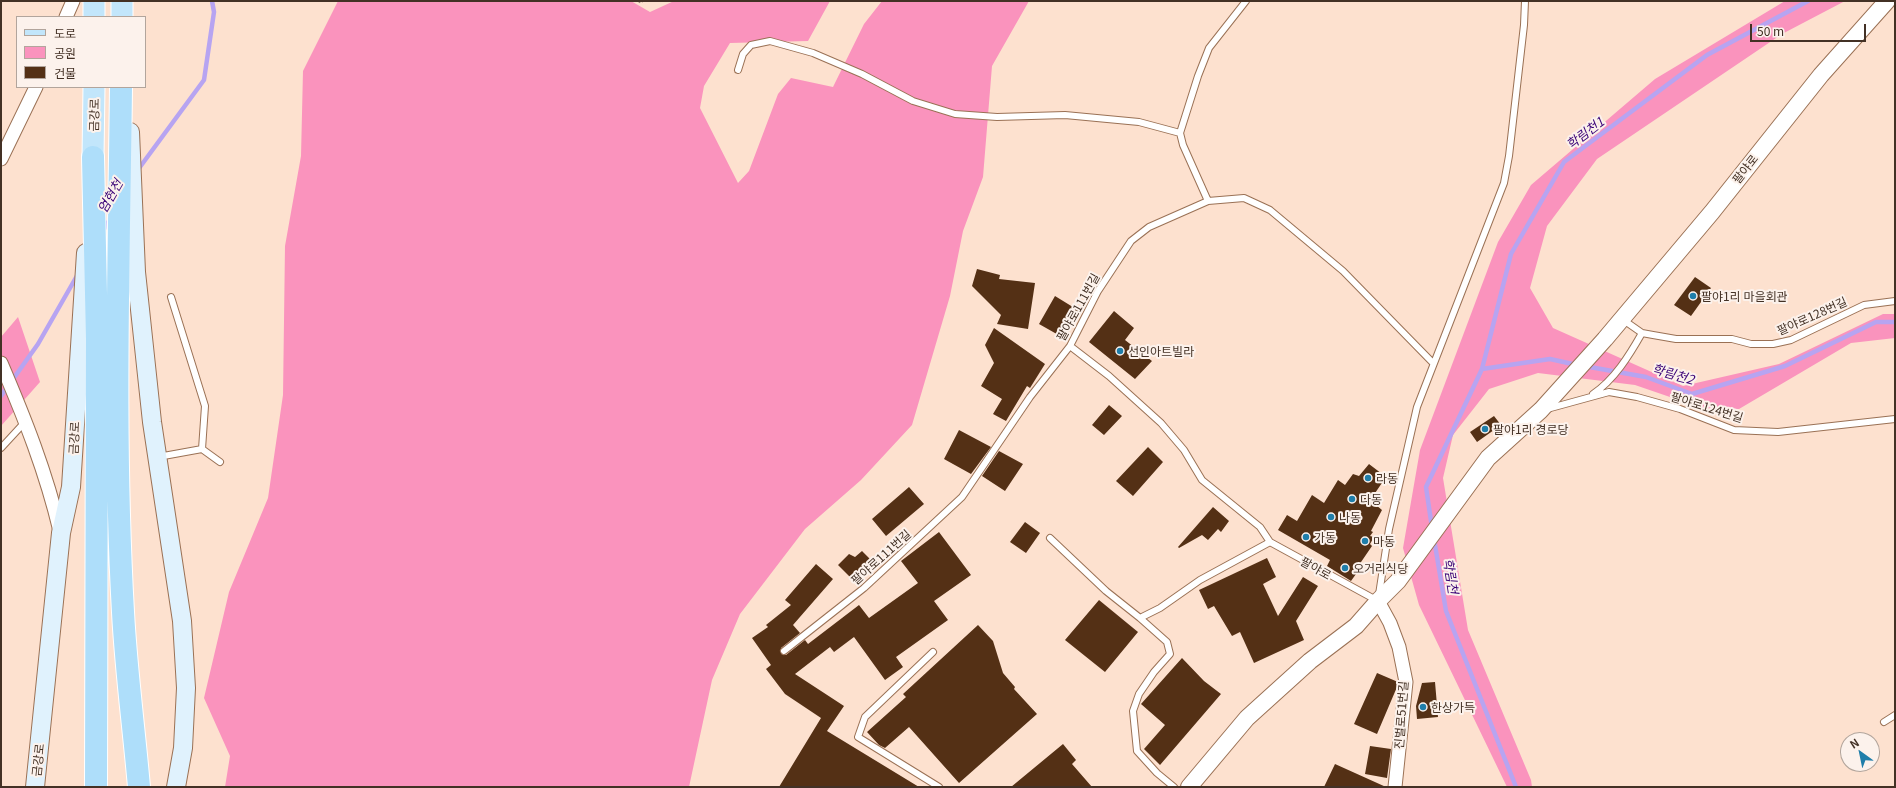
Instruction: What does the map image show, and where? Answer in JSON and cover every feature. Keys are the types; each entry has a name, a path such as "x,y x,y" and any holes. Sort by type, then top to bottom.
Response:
{"highway":[{"path":"125,89 128,277 119,509 122,583 139,787"},
{"path":"93,157 97,339 96,787"}],"main road":[{"path":"94,1 94,16"},
{"path":"122,1 122,16"},
{"name":"금강로","path":"35,787 60,533 71,487 93,157 94,88"},
{"path":"128,277 152,422 182,621 186,688 183,748 176,787"}],"street":[{"path":"66,16 72,1"},
{"name":"팔야로","path":"1378,601 1398,581 1481,466 1539,411 1605,339 1712,212 1766,142 1821,75 1887,1"},
{"path":"1,159 36,88"},
{"path":"1,363 25,418 51,490 60,533"},
{"path":"1189,787 1248,718 1310,661 1356,626 1378,601"},
{"name":"진벌로51번길","path":"1378,601 1390,623 1399,647 1406,682 1395,787"}],"lane":[{"path":"1208,200 1180,133 1198,76 1209,48 1246,1"},
{"path":"1378,601 1389,528 1417,407 1504,183 1510,148 1524,25 1525,1"},
{"path":"738,70 744,54 750,45 770,41 813,53 862,74 913,101 955,114 997,117 1065,115 1139,122 1180,133"},
{"name":"팔야로111번길","path":"784,651 864,588 962,497 1030,397 1070,346 1098,291 1131,241 1149,227 1208,200 1244,198 1270,210 1343,271 1433,363"},
{"path":"171,297 205,406 202,448"},
{"name":"팔야로128번길","path":"1622,319 1642,333 1676,339 1732,339 1751,344 1773,344 1791,340 1864,305 1895,302"},
{"path":"1589,398 1606,385 1642,333"},
{"name":"팔야로","path":"1070,346 1109,376 1160,423 1184,450 1202,480 1260,528 1270,542 1378,601"},
{"name":"팔야로124번길","path":"1539,411 1609,392 1637,397 1680,409 1734,430 1778,432 1895,419"},
{"path":"1,448 25,418"},
{"path":"157,457 202,448 220,462"},
{"path":"1050,538 1106,591 1167,642 1170,654 1154,672 1139,694 1133,711 1137,751 1157,773 1174,787"},
{"path":"1140,618 1160,608 1200,580 1270,542"},
{"path":"933,652 865,717 858,737 939,787"},
{"path":"1884,722 1895,715"}],"path":[{"path":"639,1 641,3 642,1"}],"green space":[{"path":"338,1 631,1 650,12 674,1 830,1 808,41 730,43 704,86 700,108 738,183 749,171 778,94 791,78 833,87 864,24 882,1 1029,1 992,66 983,177 963,231 950,296 912,425 861,480 805,529 740,614 712,680 689,787 225,787 230,756 204,698 229,592 268,498 283,395 285,246 301,156 303,71"},
{"path":"1785,1 1845,1 1782,34 1597,159 1547,226 1530,288 1553,328 1683,386 1779,364 1883,314 1895,314 1895,338 1851,343 1739,409 1702,408 1635,385 1538,373 1489,389 1453,435 1443,478 1468,630 1531,780 1532,787 1507,787 1419,605 1403,548 1420,450 1498,242 1531,185 1655,79"},
{"path":"18,317 40,382 1,426 1,337"}],"building":[{"path":"977,269 1000,275 999,279 1035,283 1028,329 997,324 1001,315 972,286"},
{"name":"팔야1리 마을회관","path":"1695,277 1711,288 1691,316 1674,305"},
{"path":"1055,296 1081,312 1062,337 1039,324"},
{"name":"선인아트빌라","path":"1114,311 1134,328 1125,340 1152,361 1135,379 1089,342"},
{"path":"994,328 1045,364 1030,388 1027,386 1006,421 993,414 1002,399 981,386 994,363 985,345"},
{"path":"1109,405 1122,416 1104,435 1092,425"},
{"name":"팔야1리 경로당","path":"1494,416 1501,425 1477,442 1470,432"},
{"path":"959,430 991,447 971,474 944,459"},
{"path":"1148,447 1163,462 1133,496 1116,481"},
{"path":"999,451 1023,464 1005,491 982,476"},
{"path":"1369,464 1386,477 1371,499 1377,502 1376,505 1382,510 1371,531 1373,532 1370,536 1374,537 1370,544 1372,546 1359,565 1361,567 1351,581 1327,566 1330,560 1278,530 1287,515 1297,521 1312,495 1324,503 1338,480 1345,485 1353,474 1359,476"},
{"path":"909,487 924,504 886,536 872,519"},
{"path":"1213,507 1229,521 1221,532 1218,529 1208,540 1202,535 1179,548 1178,547"},
{"path":"1025,522 1040,533 1026,553 1010,542"},
{"path":"939,532 971,575 934,601 948,620 896,657 903,667 885,680 854,637 834,652 830,647 795,674 844,706 827,731 919,787 779,787 821,718 785,694 766,669 771,665 752,638 768,627 766,625 791,605 785,600 816,564 833,579 793,625 800,633 781,648 781,654 786,655 805,640 808,644 859,605 869,618 918,583 901,561"},
{"path":"862,551 873,562 854,581 838,565 849,554 855,557"},
{"path":"1267,558 1276,577 1263,584 1278,616 1303,577 1318,586 1296,621 1304,640 1254,663 1240,632 1232,636 1214,606 1208,609 1199,590"},
{"path":"1099,600 1138,632 1105,672 1065,640"},
{"path":"978,625 993,641 1003,673 1015,687 1014,689 1037,714 959,783 909,727 885,748 879,745 867,732 906,697 903,694"},
{"path":"1182,658 1204,681 1221,694 1160,765 1144,749 1165,725 1141,704"},
{"path":"1377,673 1398,682 1377,734 1354,724"},
{"path":"1435,682 1438,717 1417,719 1416,706 1422,683"},
{"path":"1063,744 1076,760 1072,764 1092,787 1011,787"},
{"path":"1370,746 1391,749 1387,778 1365,774"},
{"path":"1335,764 1386,787 1324,787"}],"waterway":[{"name":"엄현천","path":"137,171 204,80 214,12 212,1"},
{"name":"학림천1","path":"1432,528 1426,487 1482,369 1511,254 1564,162 1707,55 1808,1"},
{"name":"엄현천","path":"103,231 111,217"},
{"name":"엄현천","path":"1,396 38,344 78,274"},
{"name":"학림천2","path":"1584,366 1646,377 1692,394 1785,366 1876,322 1895,322"},
{"name":"학림천2","path":"1482,369 1550,359 1577,365"},
{"name":"학림천","path":"1434,539 1446,611 1516,787"}],"place":[{"name":"팔야1리 마을회관","path":"1693,296"},
{"name":"선인아트빌라","path":"1120,351"},
{"name":"팔야1리 경로당","path":"1485,429"},
{"name":"라동","path":"1368,478"},
{"name":"다동","path":"1352,499"},
{"name":"나동","path":"1331,517"},
{"name":"가동","path":"1306,537"},
{"name":"마동","path":"1365,541"},
{"name":"오거리식당","path":"1345,568"},
{"name":"한상가득","path":"1423,707"}]}
